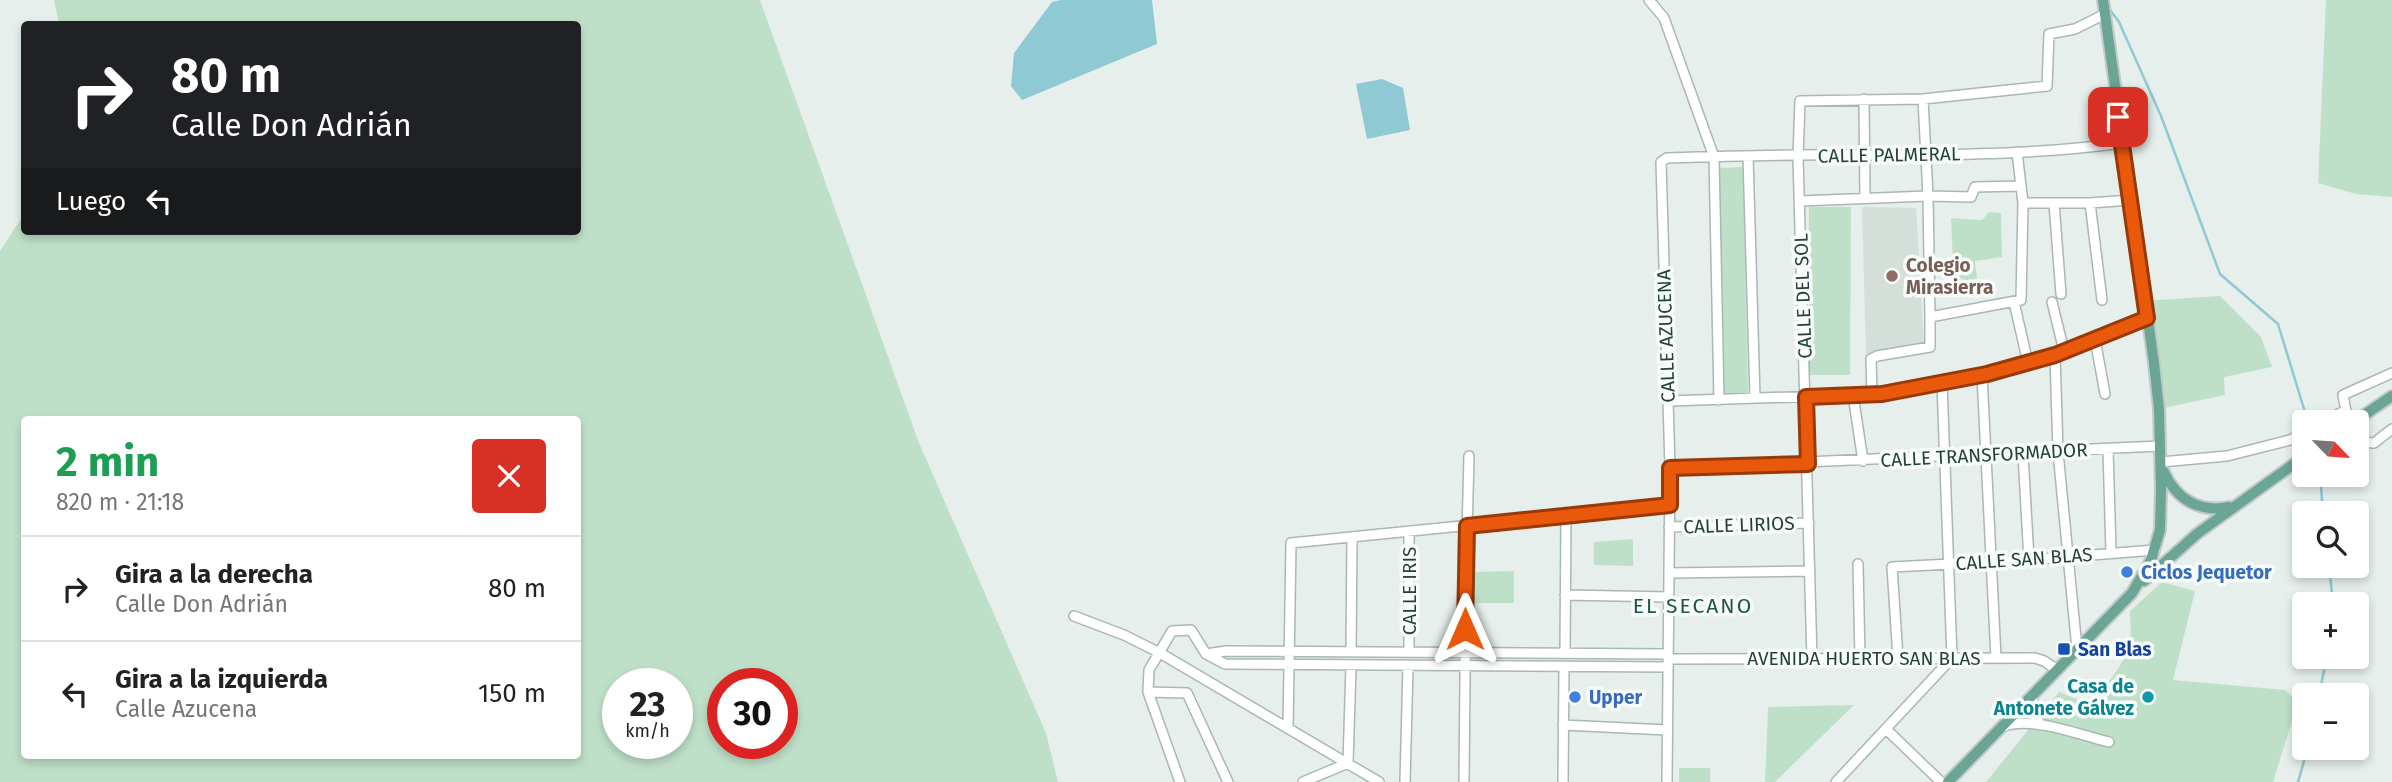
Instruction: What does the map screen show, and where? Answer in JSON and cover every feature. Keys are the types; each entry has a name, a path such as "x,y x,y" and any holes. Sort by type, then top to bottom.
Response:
{"main road":[{"path":"2103,0 2157,386 2161,462 2161,520 2155,550 2142,579 2132,593"},
{"path":"2370,411 2392,396"},
{"path":"2161,462 2169,484 2185,500 2213,509 2235,505"},
{"path":"1948,782 2056,669 2164,562 2197,533 2292,465"},
{"path":"2155,550 2157,560 2164,562"}],"street":[{"path":"1649,0 1664,18 1714,157 1719,400"},
{"path":"1865,198 1864,99 1923,99 2047,86 2049,34 2075,29 2105,14"},
{"name":"CALLE DEL SOL","path":"1812,659 1798,157 1800,101 1864,99"},
{"path":"1872,395 1871,359 1930,347 1923,99"},
{"name":"CALLE PALMERAL","path":"1660,166 1663,159 1667,158 1926,156 2067,150 2122,143"},
{"path":"2017,152 2023,204 2018,301 2028,363"},
{"path":"1748,156 1755,398"},
{"name":"CALLE AZUCENA","path":"1660,166 1670,468 1667,782"},
{"path":"1800,201 1971,197 1975,187 2021,186"},
{"path":"2023,204 2130,200"},
{"path":"2054,203 2061,294"},
{"path":"2090,203 2102,300"},
{"path":"1930,317 2018,301"},
{"path":"2052,302 2060,353 2058,452 2077,649"},
{"path":"1669,401 1872,395 1942,383 1982,375 2060,353 2147,318"},
{"path":"2095,339 2105,394"},
{"path":"2346,410 2343,395 2392,373"},
{"path":"1982,375 1996,658"},
{"path":"1836,782 1952,658 1942,383"},
{"path":"1853,395 1863,461"},
{"path":"2370,443 2374,443 2392,429"},
{"path":"2161,462 2227,456 2292,439"},
{"name":"CALLE TRANSFORMADOR","path":"1670,468 1808,464 2160,446"},
{"path":"2108,450 2111,552"},
{"path":"2023,454 2029,560"},
{"path":"1464,782 1469,456"},
{"path":"1288,728 1292,543 1670,505"},
{"path":"1565,653 1566,516"},
{"name":"CALLE LIRIOS","path":"1669,527 1809,523"},
{"name":"CALLE IRIS","path":"1409,531 1409,652"},
{"path":"1351,652 1352,538"},
{"name":"CALLE SAN BLAS","path":"1898,659 1892,567 2068,558 2155,550"},
{"path":"1858,564 1860,659"},
{"path":"1669,573 1810,571"},
{"path":"1565,595 1669,597"},
{"path":"1074,616 1124,635 1160,653 1379,782"},
{"path":"1180,782 1148,692 1149,670 1172,631 1191,630 1206,654"},
{"name":"AVENIDA HUERTO SAN BLAS","path":"1206,654 1226,650 1565,653 1668,660"},
{"name":"AVENIDA HUERTO SAN BLAS","path":"1206,654 1225,664 1351,666 1564,667 1668,660 2035,658 2056,669"},
{"path":"1348,763 1351,666"},
{"path":"1405,782 1408,666"},
{"path":"1563,782 1564,667"},
{"path":"1148,692 1187,693 1228,782"},
{"path":"2033,693 2032,713 2041,725"},
{"path":"1998,729 2012,723 2041,725 2109,742"},
{"path":"1563,725 1667,730"},
{"path":"1887,730 1941,782"},
{"path":"1303,782 1348,763"}],"shaded area":[{"name":"Colegio Mirasierra","path":"1862,207 1916,208 1924,343 1866,355"}],"green space":[{"path":"54,0 760,0 919,443 1046,733 1058,782 0,782 0,251 21,219 21,235 581,235 581,21 58,21"},
{"path":"2326,0 2392,0 2392,197 2356,194 2318,183"},
{"path":"1743,167 1748,397 1722,397 1717,168"},
{"path":"1809,207 1851,207 1850,375 1808,375"},
{"path":"1989,212 2001,213 2002,257 1975,261 1977,279 1954,284 1951,218 1982,220"},
{"path":"2220,296 2261,337 2272,367 2224,377 2225,395 2159,409 2144,301"},
{"path":"1633,539 1633,566 1594,565 1594,542"},
{"path":"1514,571 1514,603 1470,603 1472,572"},
{"path":"2162,582 2195,591 2173,680 2285,690 2292,696 2292,721 2273,782 1986,782 2059,692 2094,706 2129,646 2130,611"},
{"path":"1854,705 1775,782 1765,782 1768,707"},
{"path":"1679,768 1710,768 1710,782 1679,782"}],"water":[{"path":"1152,0 1157,44 1022,100 1011,86 1014,53 1052,2"},
{"path":"1382,79 1403,88 1410,130 1367,139 1356,84"}],"waterway":[{"path":"2108,7 2119,22 2161,116 2220,274 2278,324 2304,410"},
{"path":"2321,487 2322,501"},
{"path":"2330,578 2332,592"},
{"path":"2321,683 2324,669"},
{"path":"2298,782 2304,760"}],"place":[{"name":"Colegio Mirasierra","path":"1892,276"},
{"name":"Ciclos Jequetor","path":"2127,572"},
{"name":"San Blas","path":"2064,649"},
{"name":"Upper","path":"1575,697"},
{"name":"Casa de Antonete Gálvez","path":"2148,697"}],"district":[{"name":"EL SECANO","path":"1693,606"}],"route":[{"path":"1465,629 1467,526 1670,505 1670,468 1808,464 1806,397 1882,394 1987,374 2055,355 2147,318 2118,117"}]}
